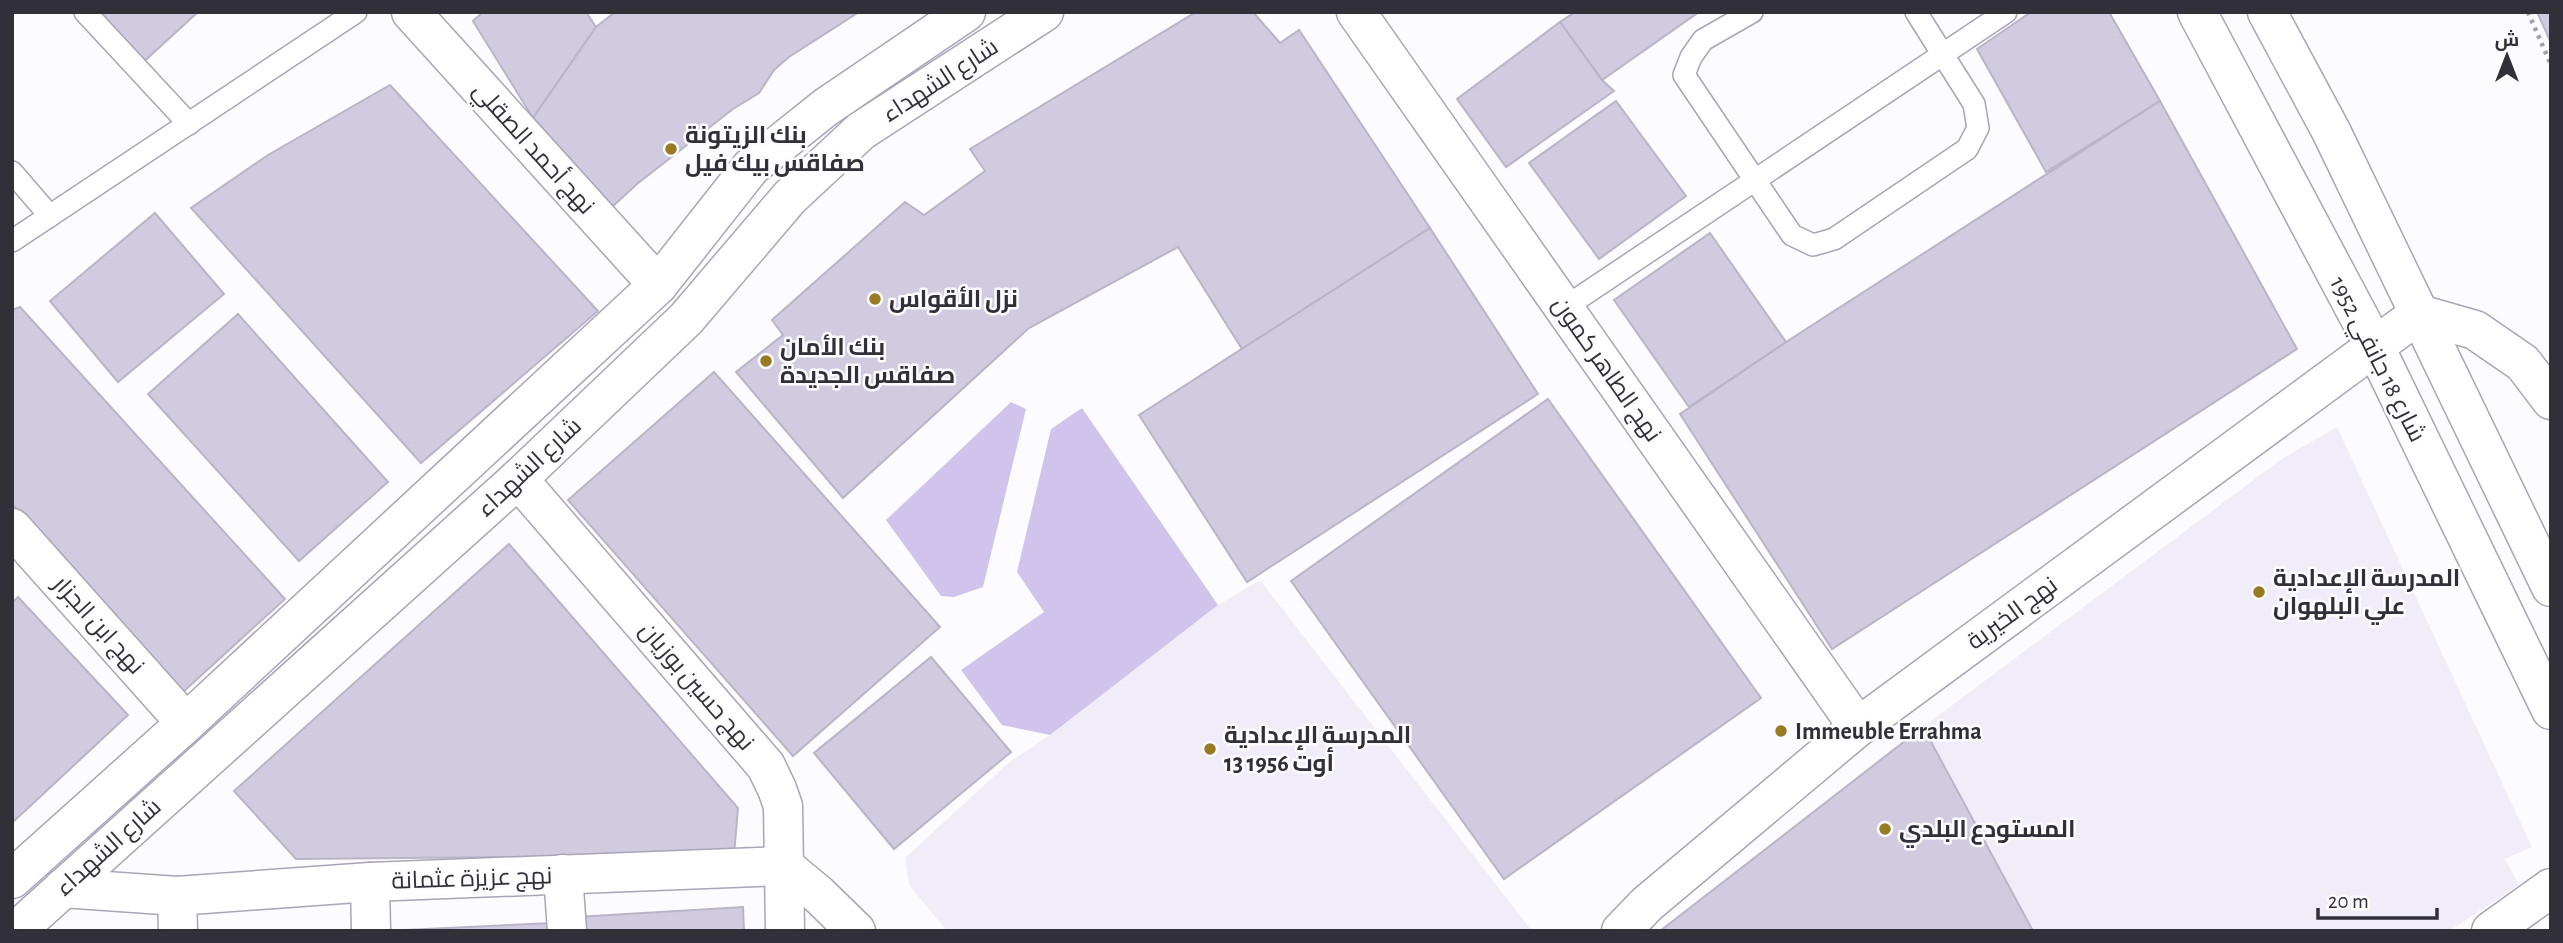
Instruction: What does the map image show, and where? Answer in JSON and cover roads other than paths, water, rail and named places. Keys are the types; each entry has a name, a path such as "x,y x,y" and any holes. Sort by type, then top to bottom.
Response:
{"street":[{"name":"نهج أحمد الصقلي","path":"411,12 658,285"},
{"name":"شارع الشهداء","path":"12,879 186,723 658,285 751,167 826,107 966,12"},
{"name":"شارع الشهداء","path":"16,931 517,479 686,319 790,197 861,131 1044,12"},
{"name":"نهج الطاهر كمون","path":"1356,12 1858,727"},
{"name":"شارع 18 جانفي 1952","path":"2197,12 2375,347 2551,710"},
{"path":"2267,12 2331,131 2551,587"},
{"name":"نهج الخيرية","path":"1620,931 1647,904 1858,727 2419,314"},
{"path":"2419,314 2475,330 2523,363 2551,400"},
{"name":"نهج حسين بوزيان","path":"517,479 766,766 783,807 785,931"},
{"name":"نهج ابن الجزار","path":"12,528 186,723"},
{"path":"784,866 856,931"},
{"name":"نهج عزيزة عثمانة","path":"63,888 177,914 370,882 784,866"},
{"path":"563,874 567,931"},
{"path":"370,882 371,931"},
{"path":"2491,931 2551,888"}],"lane":[{"path":"85,12 189,124"},
{"path":"12,241 356,12"},
{"path":"1752,12 1703,40 1691,57 1684,75 1792,234 1812,245 1834,239 1967,149 1978,128 1974,104 1916,12"},
{"path":"1564,309 2007,12"},
{"path":"12,172 50,216"}],"place":[{"name":"بنك الزيتونة صفاقس بيك فيل","path":"671,149"},
{"name":"نزل الأقواس","path":"875,299"},
{"name":"بنك الأمان صفاقس الجديدة","path":"766,361"},
{"name":"المدرسة الإعدادية علي البلهوان","path":"2259,592"},
{"name":"Immeuble Errahma","path":"1781,731"},
{"name":"المدرسة الإعدادية 13 أوت 1956","path":"1210,749"},
{"name":"المستودع البلدي","path":"1885,829"}]}
